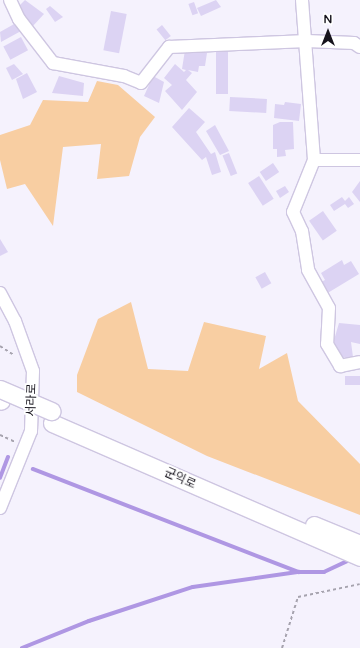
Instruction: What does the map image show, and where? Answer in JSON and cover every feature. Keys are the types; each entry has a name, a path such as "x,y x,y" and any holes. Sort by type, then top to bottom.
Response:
{"highway":[{"name":"군익로","path":"0,396 52,417 340,542 360,557"},
{"name":"군익로","path":"340,542 360,544"}],"street":[{"path":"10,0 19,19 53,63 124,76 140,83 169,47 307,42 354,43 360,47"},
{"path":"302,0 307,42 314,160 293,212 302,231 308,270 329,308 327,344 340,366 360,362"},
{"path":"314,160 360,160"},
{"name":"서라로","path":"0,293 15,321 33,371 31,431 24,445 0,508"}],"path":[{"path":"0,435 24,445"},
{"path":"282,648 298,597 360,584"}],"shaded area":[{"path":"97,81 118,85 155,117 140,137 129,176 97,179 101,144 63,147 53,226 25,184 7,189 0,160 0,135 30,125 43,100 88,102"},
{"path":"131,302 148,369 188,371 204,322 266,336 259,369 287,353 298,401 360,464 360,515 207,456 77,392 77,375 98,319"}],"building":[{"path":"25,0 44,14 32,27 15,10"},
{"path":"216,0 221,7 201,16 197,8"},
{"path":"194,2 198,13 192,15 188,4"},
{"path":"50,6 63,17 55,22 46,9"},
{"path":"111,11 127,14 119,53 103,50"},
{"path":"16,23 21,31 1,42 0,32"},
{"path":"162,25 171,36 165,40 157,29"},
{"path":"21,37 28,50 10,60 3,46"},
{"path":"185,50 207,53 205,66 199,66 198,72 188,70 192,73 186,80 197,92 182,110 165,91 172,85 164,78 175,64 184,72 186,70 182,69"},
{"path":"216,50 228,50 228,94 216,94"},
{"path":"14,64 23,74 12,80 6,68"},
{"path":"27,73 37,92 23,99 16,79"},
{"path":"59,76 84,83 83,96 52,93"},
{"path":"153,76 164,82 159,103 144,96"},
{"path":"230,97 267,99 266,113 229,111"},
{"path":"285,102 301,104 299,121 274,118 275,104 284,105"},
{"path":"189,108 205,122 196,132 211,154 215,152 221,172 212,175 206,157 202,160 172,127"},
{"path":"280,122 293,122 294,149 285,150 286,156 277,157 277,149 273,149 273,125"},
{"path":"215,125 229,151 220,155 206,131"},
{"path":"229,153 237,173 231,176 223,156"},
{"path":"273,163 279,172 266,181 260,172"},
{"path":"259,176 274,199 263,206 248,183"},
{"path":"360,181 360,202 352,192"},
{"path":"285,186 289,192 280,198 276,191"},
{"path":"342,197 345,201 349,197 354,204 348,208 345,204 334,211 330,205"},
{"path":"323,211 337,231 323,240 309,221"},
{"path":"0,239 8,252 0,256"},
{"path":"342,260 344,265 351,261 359,274 326,294 319,283 325,280 321,273"},
{"path":"265,272 271,283 262,289 255,277"},
{"path":"339,323 360,325 360,344 351,342 353,357 338,358 334,340"},
{"path":"345,376 360,376 360,385 345,385"}],"waterway":[{"path":"0,478 8,457"},
{"path":"33,469 299,572"},
{"path":"22,648 89,621 193,587 299,572 324,572 352,559"}]}
